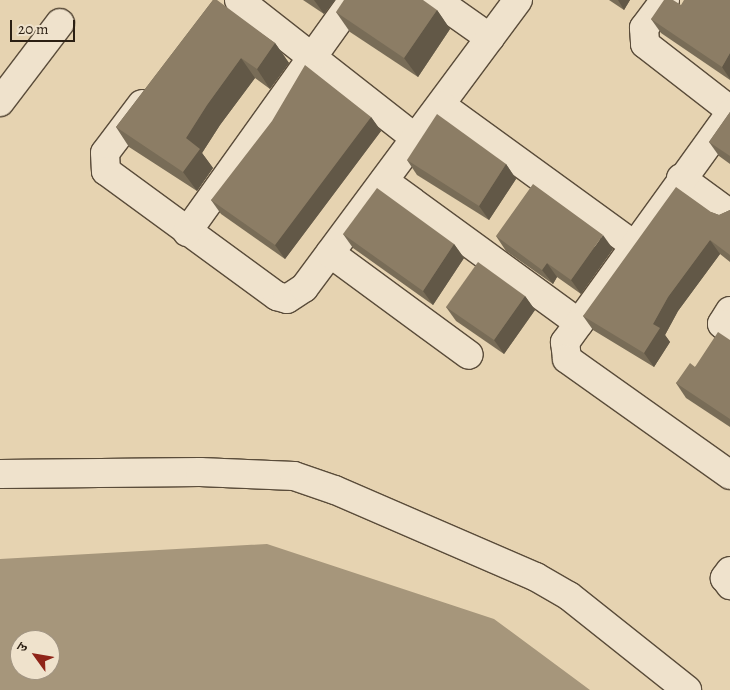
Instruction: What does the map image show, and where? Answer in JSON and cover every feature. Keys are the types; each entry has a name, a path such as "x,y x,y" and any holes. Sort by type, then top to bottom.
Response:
{"street":[{"path":"187,232 354,0"},
{"path":"436,0 490,38"},
{"path":"158,84 105,153 102,163 115,179 187,232 277,296 287,299 304,288 518,0"},
{"path":"665,0 644,28 645,44 730,112 681,178 566,342 567,358 730,475"},
{"path":"226,3 312,58 416,139"},
{"path":"0,102 60,23"},
{"path":"441,105 634,245"},
{"path":"681,178 730,214"},
{"path":"384,181 579,323"},
{"path":"330,253 469,355"},
{"path":"730,312 722,324 730,330"},
{"path":"0,474 200,472 294,476 336,490 536,577 569,596 687,690"}],"shaded area":[{"path":"267,544 494,619 590,690 0,690 0,559"}],"building":[{"path":"213,0 217,0 275,43 257,69 241,58 207,105 186,138 200,149 183,172 116,127"},
{"path":"344,0 423,0 437,10 404,58 336,12"},
{"path":"664,0 673,0 681,5 684,0 730,0 730,53 722,67 651,19"},
{"path":"305,65 371,117 275,245 211,200 272,121"},
{"path":"730,112 730,156 709,142"},
{"path":"437,114 506,164 479,206 407,160"},
{"path":"533,184 603,235 571,280 547,263 542,270 496,236"},
{"path":"676,187 711,212 719,215 730,210 730,255 710,240 668,297 653,324 660,328 644,353 583,316"},
{"path":"377,188 454,244 423,291 343,234"},
{"path":"478,262 525,296 494,340 446,307"},
{"path":"718,332 730,340 730,419 676,383 690,363 695,367"}]}
